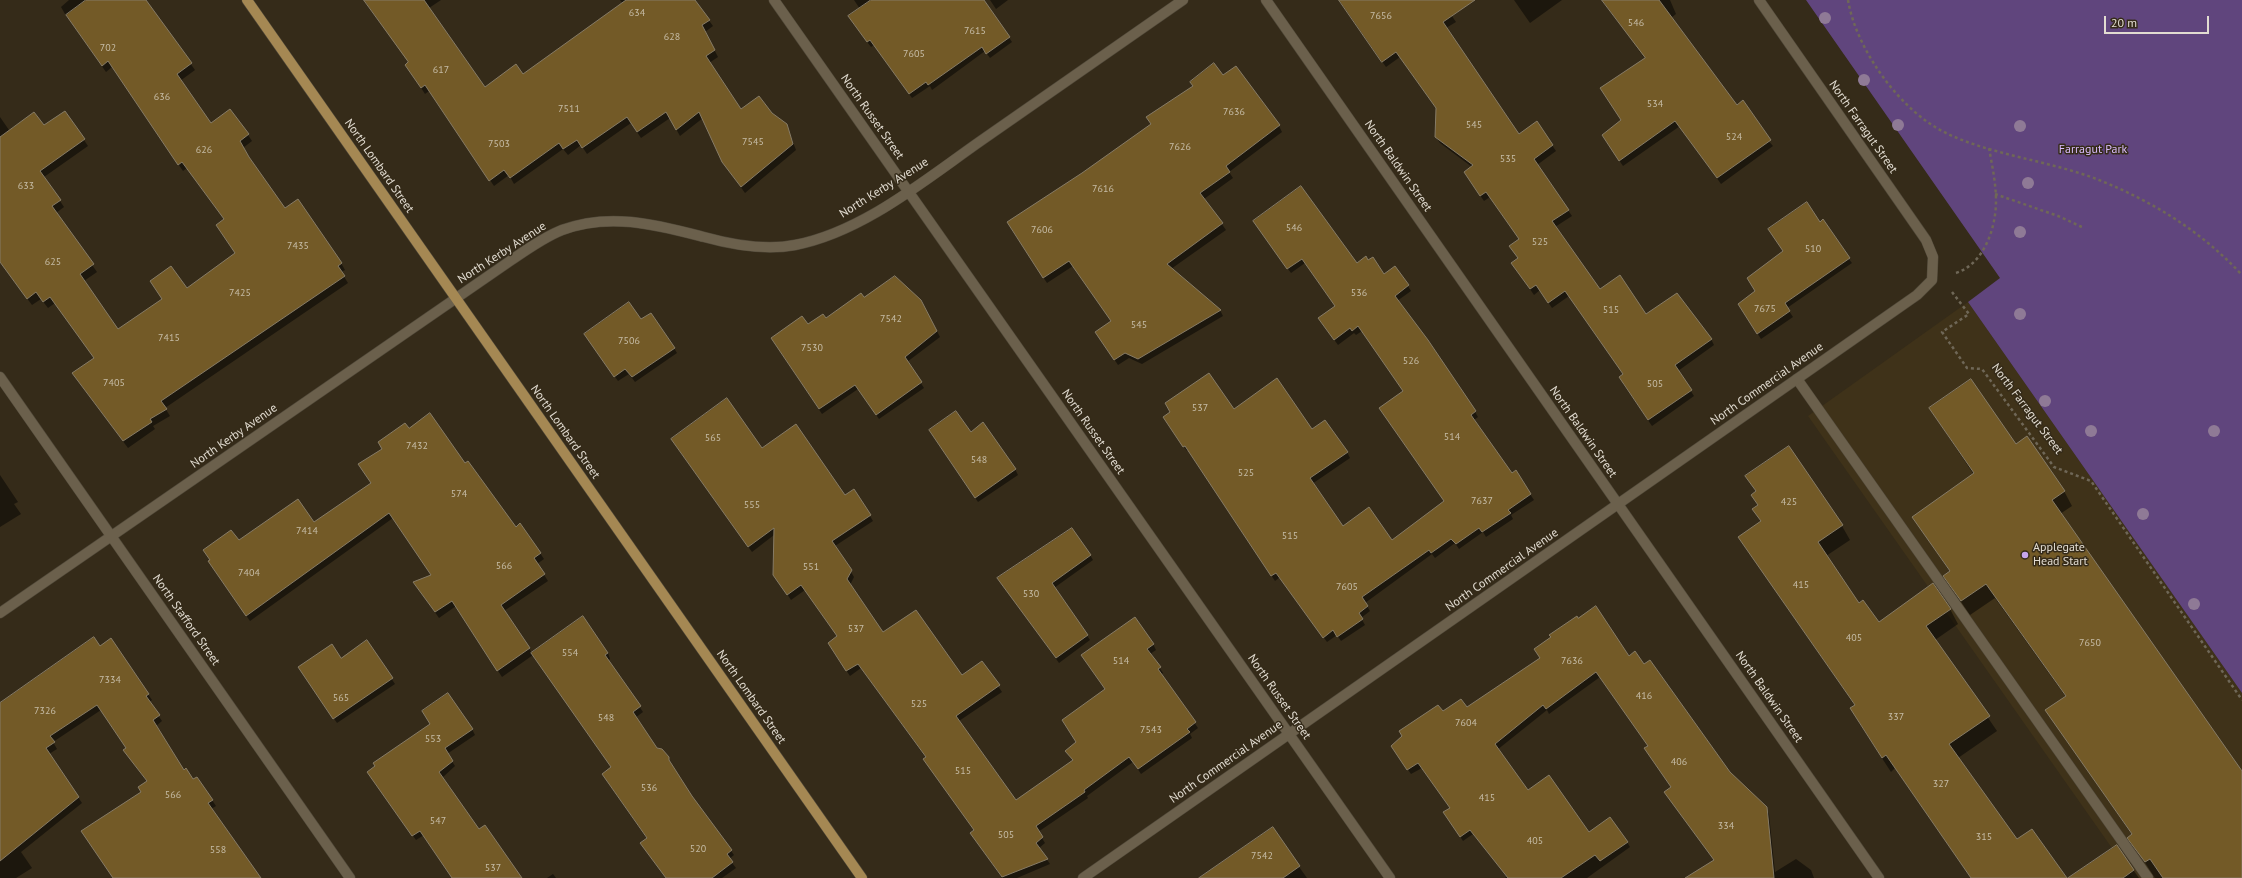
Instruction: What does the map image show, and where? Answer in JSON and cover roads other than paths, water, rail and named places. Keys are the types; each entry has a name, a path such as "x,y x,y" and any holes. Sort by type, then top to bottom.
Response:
{"main road":[{"name":"North Lombard Street","path":"247,0 862,878"}],"street":[{"name":"North Russet Street","path":"774,0 1390,878"},
{"name":"North Kerby Avenue","path":"0,613 530,247 562,230 597,221 632,221 724,243 757,248 793,246 821,238 857,223 908,191 1183,0"},
{"name":"North Baldwin Street","path":"1266,0 1880,878"},
{"name":"North Farragut Street","path":"1759,0 1926,240 1933,257 1932,280"},
{"name":"North Commercial Avenue","path":"1083,878 1917,295 1932,280"},
{"name":"North Stafford Street","path":"0,377 350,878"},
{"path":"1797,379 2148,878"}],"place":[{"name":"Applegate Head Start","path":"2025,555"}],"park label":[{"name":"Farragut Park","path":"2093,150"}]}
